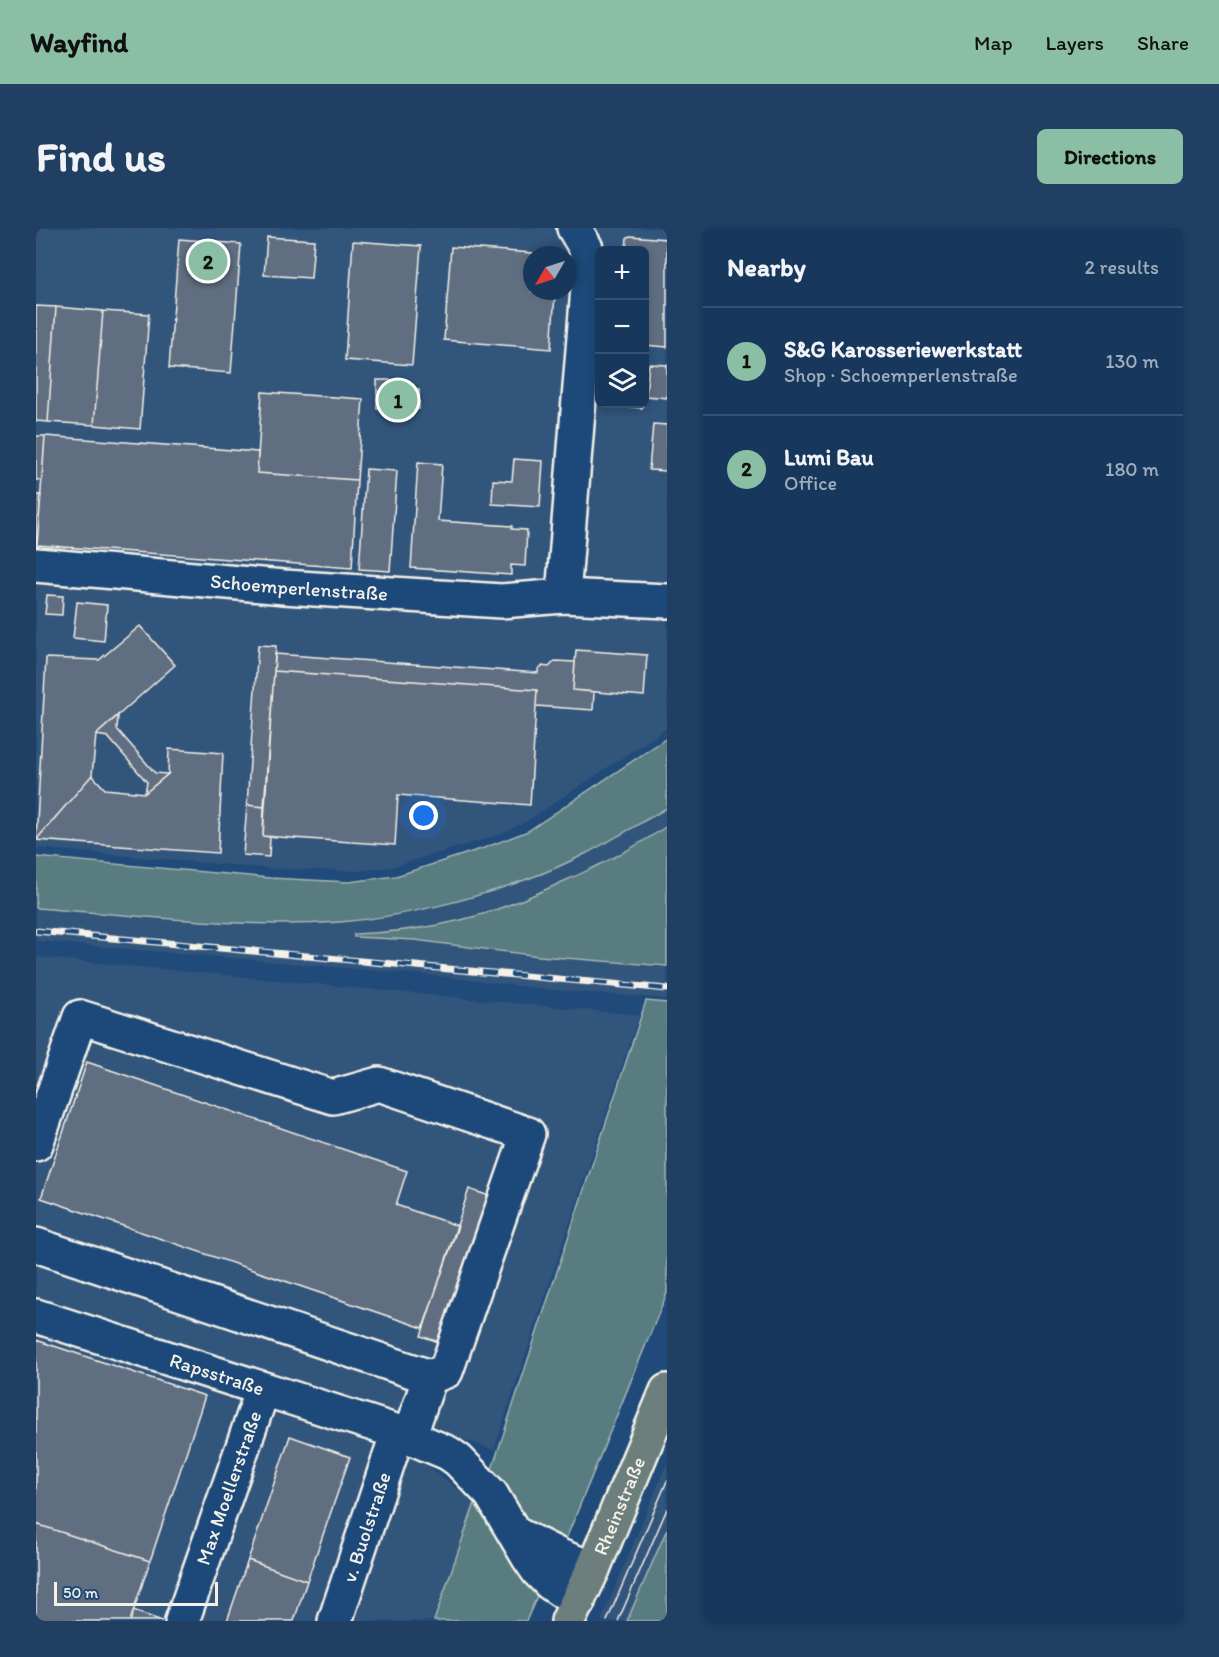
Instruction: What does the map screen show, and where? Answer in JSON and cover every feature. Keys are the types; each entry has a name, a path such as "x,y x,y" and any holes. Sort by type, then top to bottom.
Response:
{"main road":[{"name":"Rheinstraße","path":"573,1611 593,1569 667,1391"}],"street":[{"path":"562,596 589,276 586,248 574,228"},
{"name":"Schoemperlenstraße","path":"36,566 284,587 501,601 562,596 667,602"},
{"path":"36,1144 80,1017 333,1097 380,1084 528,1134 446,1371 430,1377 36,1245"},
{"name":"Rapsstraße","path":"36,1316 403,1435 448,1453 458,1460 491,1494 529,1558 544,1577 561,1592 573,1611"},
{"name":"v. Buolstraße","path":"335,1621 403,1435 430,1377"},
{"name":"Max Moellerstraße","path":"182,1621 263,1389"},
{"path":"516,1534 562,1557 593,1569"}],"shaded area":[{"path":"36,228 667,228 667,728 527,821 499,835 392,867 358,871 273,869 36,848"},
{"path":"667,808 667,826 640,845 607,863 510,905 478,915 426,926 391,932 354,934 355,937 415,940 539,956 667,966 667,999 551,990 437,976 36,941 36,908 267,922 338,922 372,918 490,891 530,878 599,848"},
{"path":"36,957 639,1015 494,1450 394,1416 403,1446 475,1503 434,1621 36,1621"},
{"path":"667,1463 667,1529 650,1570 627,1621 601,1621"}],"green space":[{"path":"667,738 667,808 600,846 548,871 460,900 412,912 364,920 302,924 188,920 36,908 36,857 270,878 349,882 396,876 484,848 528,831"},
{"path":"667,826 667,966 539,956 415,940 354,937 354,934 434,926 492,911 530,897 603,863"},
{"path":"646,1001 667,1003 667,1293 566,1539 548,1538 532,1528 490,1475"},
{"path":"475,1503 492,1531 538,1594 526,1621 434,1621"},
{"path":"667,1529 667,1621 627,1621"}],"building":[{"path":"630,236 667,239 667,347 649,345 649,246 626,246 627,238"},
{"path":"267,237 314,240 311,278 264,275"},
{"path":"179,239 241,244 231,373 169,368"},
{"path":"353,241 421,246 412,365 345,360"},
{"path":"451,247 523,252 523,300 555,300 551,349 444,340"},
{"path":"36,306 56,307 48,422 36,421"},
{"path":"56,307 103,311 94,425 48,422"},
{"path":"103,311 149,314 140,429 94,425"},
{"path":"649,364 667,365 667,398 649,396"},
{"path":"377,380 399,380 399,389 419,389 419,409 377,409"},
{"path":"262,392 363,399 357,480 257,473"},
{"path":"653,424 667,425 667,471 649,470"},
{"path":"36,436 45,436 42,480 36,480"},
{"path":"45,436 258,452 257,473 357,480 352,568 37,545"},
{"path":"514,459 543,461 540,507 492,504 493,480 512,481"},
{"path":"418,462 442,464 438,521 512,526 512,529 527,530 525,566 511,565 511,575 411,568"},
{"path":"366,469 397,471 390,571 359,569"},
{"path":"36,495 41,495 37,545 36,545"},
{"path":"47,595 63,596 62,615 45,614"},
{"path":"77,602 107,605 104,641 73,638"},
{"path":"140,626 175,665 96,735 92,775 36,840 46,658 99,660"},
{"path":"258,645 276,646 264,807 247,805"},
{"path":"576,650 647,655 644,696 573,690"},
{"path":"275,654 538,673 538,669 542,666 549,667 555,661 575,662 573,690 594,692 593,710 536,706 537,690 274,671"},
{"path":"274,671 537,690 530,805 398,795 395,845 263,836"},
{"path":"118,715 117,729 155,773 168,774 145,793 147,782 108,737 96,735"},
{"path":"169,749 223,753 218,853 36,840 92,775 105,789 145,793 168,774"},
{"path":"247,805 264,807 263,836 270,837 269,857 243,855"},
{"path":"87,1062 407,1171 396,1205 458,1226 423,1328 41,1198"},
{"path":"469,1189 495,1198 448,1345 421,1336"},
{"path":"36,1340 205,1396 150,1561 36,1524"},
{"path":"290,1436 350,1457 307,1581 248,1560"},
{"path":"36,1524 150,1561 130,1621 36,1621"},
{"path":"248,1560 307,1581 294,1621 227,1621"},
{"path":"134,1611 162,1621 130,1621"}],"tram line":[{"path":"607,1621 667,1481"},
{"path":"618,1621 667,1509"}],"railway":[{"path":"36,931 667,989"}],"place":[{"name":"Lumi Bau","path":"208,261"},
{"name":"S&G Karosseriewerkstatt","path":"398,400"}]}
